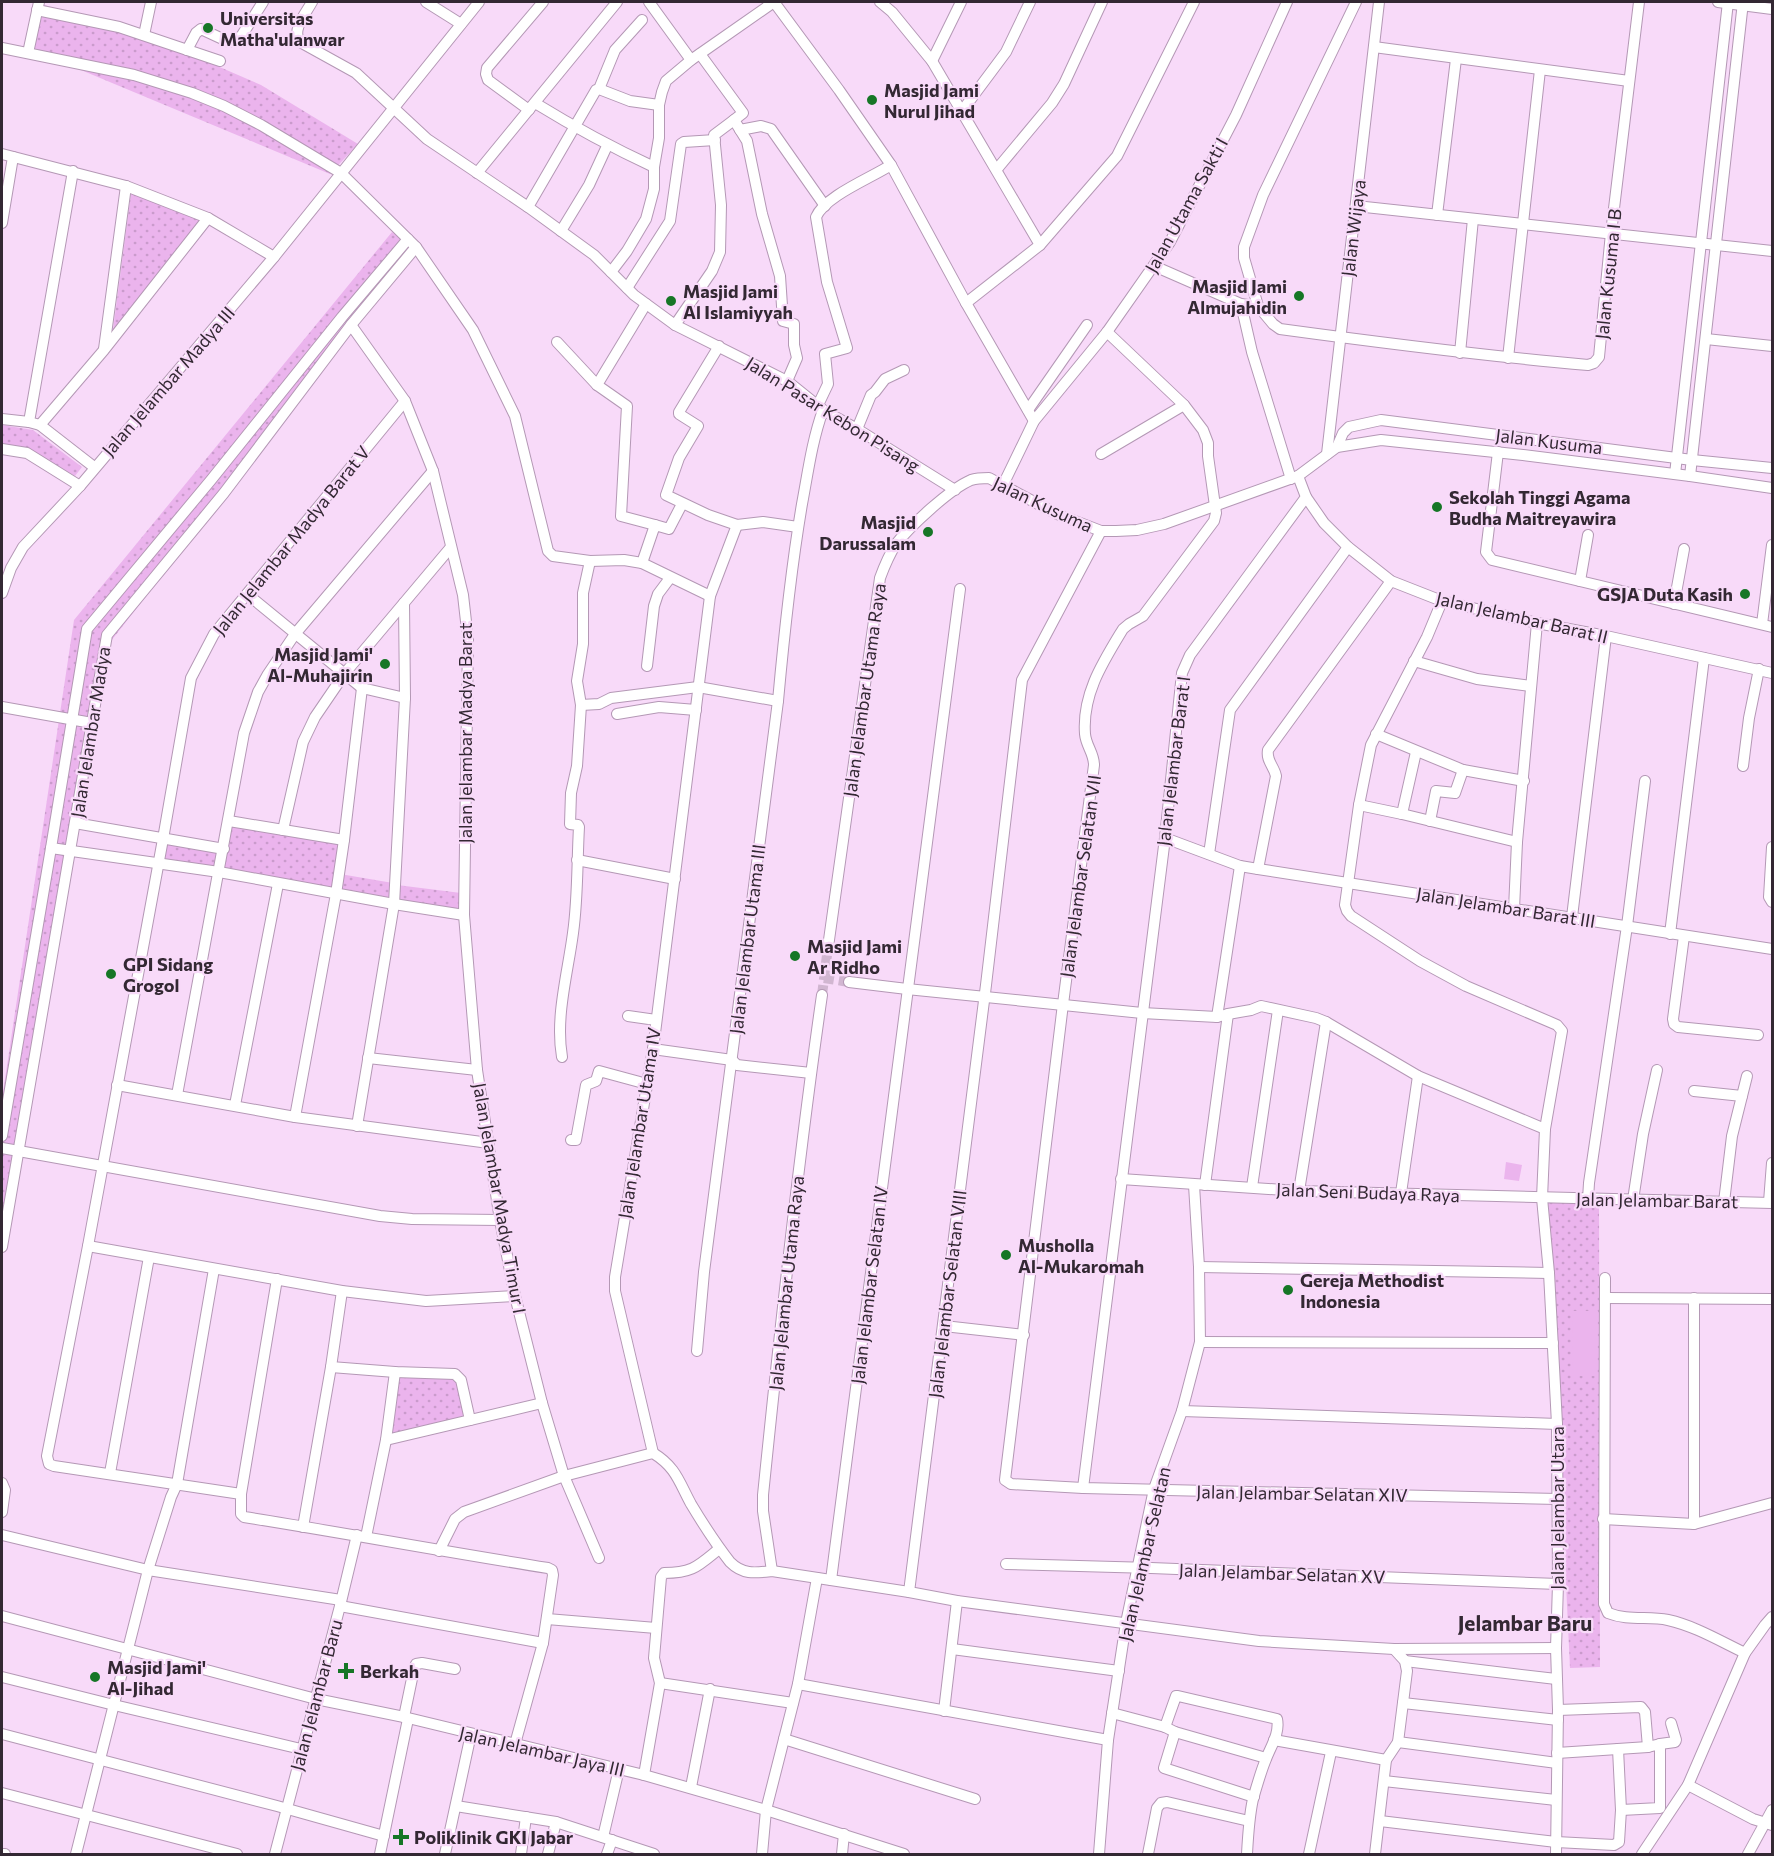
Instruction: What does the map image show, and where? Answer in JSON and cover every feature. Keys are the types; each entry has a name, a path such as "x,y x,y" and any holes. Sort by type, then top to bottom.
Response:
{"street":[{"path":"144,35 152,2"},
{"path":"188,50 196,33 201,29 229,42 236,40 242,35 263,2"},
{"name":"Jalan Pasar Kebon Pisang","path":"312,2 296,30 300,42 356,74 427,139 594,255 627,288 675,326 787,381 820,408 955,490"},
{"path":"426,2 461,24"},
{"name":"Jalan Jelambar Madya III","path":"2,593 17,555 80,486 274,256 479,2"},
{"path":"543,2 487,68 488,80 607,146 654,167"},
{"path":"477,173 617,2"},
{"path":"649,2 743,113 715,135 721,205 720,252 712,271 675,326"},
{"path":"610,272 627,251 646,219 654,189 654,167 659,138 659,105 666,81 774,2 891,165 966,303 1035,421"},
{"path":"880,2 892,12 932,61 1040,245"},
{"path":"892,12 897,2"},
{"path":"932,61 961,2"},
{"path":"962,111 1005,52 1030,2"},
{"path":"997,170 1052,104 1064,84 1102,2"},
{"path":"966,303 1040,245 1111,165 1123,148 1194,2"},
{"name":"Jalan Utama Sakti I","path":"1003,485 1035,421 1107,332 1170,242 1236,116 1287,2"},
{"path":"1155,266 1241,304 1258,306 1244,258 1246,240 1263,195 1356,2"},
{"name":"Jalan Wijaya","path":"1327,454 1379,2"},
{"name":"Jalan Kusuma I B","path":"1258,306 1278,328 1340,338 1588,366 1597,360 1639,2"},
{"path":"1675,474 1702,243 1725,2 1773,9"},
{"path":"1690,476 1743,3"},
{"path":"28,53 38,6 119,27 220,61"},
{"path":"528,207 596,90 599,89 615,50 642,20"},
{"path":"1374,47 1629,81"},
{"path":"2,48 141,77 192,93 261,125 341,173 412,243 473,330 515,417 548,551 553,556 590,561 624,560 642,563 710,596"},
{"path":"1437,215 1456,59"},
{"path":"1508,358 1540,69"},
{"path":"599,89 630,101 659,105"},
{"path":"734,120 747,141 762,214 780,276 783,321 794,324 794,345 797,358 787,381"},
{"path":"740,130 761,126 771,129 825,206 891,165"},
{"path":"627,288 670,221 682,142 715,140"},
{"path":"561,231 589,185 607,146"},
{"path":"2,154 126,186 208,218 274,256"},
{"path":"2,223 13,157"},
{"path":"34,424 73,171"},
{"path":"104,350 126,186"},
{"name":"Jalan Jelambar Utama III","path":"697,1352 704,1272 778,701 798,527 820,408 828,384 824,355 847,348 827,282 817,222 818,213 825,206"},
{"path":"1356,206 1773,251"},
{"path":"34,424 104,350 208,218"},
{"path":"1460,353 1473,219"},
{"name":"Jalan Jelambar Madya","path":"2,1247 107,635 210,511 412,243"},
{"name":"Jalan Jelambar Madya","path":"2,1136 5,1087 51,848 87,629 342,317 412,243"},
{"path":"597,386 646,304"},
{"path":"1241,304 1252,352 1294,478 1306,497"},
{"name":"Jalan Jelambar Madya Barat","path":"351,325 405,401 433,471 463,595 468,639 464,915"},
{"path":"1028,410 1088,325"},
{"path":"1107,332 1184,405 1206,436 1217,505"},
{"path":"1706,339 1773,346"},
{"path":"557,342 597,386 625,403 628,408 621,516 669,529 682,504"},
{"path":"719,346 679,413 698,426 679,458 665,495 737,525 763,522 798,527"},
{"path":"857,429 870,395 885,379 904,370"},
{"name":"Jalan Jelambar Madya Barat V","path":"110,1473 54,1466 49,1464 47,1456 163,838 190,678 213,634 405,401"},
{"path":"1101,454 1184,405"},
{"path":"2,419 34,424 94,467"},
{"name":"Jalan Kusuma","path":"1337,447 1343,433 1349,427 1381,420 1692,460 1773,468"},
{"name":"Jalan Kusuma","path":"981,477 989,478 1057,514 1101,531 1153,527 1294,478 1337,447 1381,440 1498,452 1773,488"},
{"path":"2,449 27,453 80,486"},
{"path":"1498,452 1486,552 1496,562 1767,626 1773,545"},
{"path":"177,1095 244,733 250,714 268,674 295,634 433,471"},
{"name":"Jalan Jelambar Utama Raya","path":"828,948 880,578 896,544 921,519 955,490 970,480 981,477"},
{"path":"211,480 224,493"},
{"name":"Jalan Jelambar Barat II","path":"1306,497 1324,523 1348,547 1391,581 1442,601 1773,673"},
{"name":"Jalan Jelambar Barat I","path":"1083,1488 1164,838 1182,673 1186,663 1306,497"},
{"path":"196,498 210,511"},
{"name":"Jalan Jelambar Selatan VII","path":"1011,1484 1005,1478 1094,765 1093,753 1085,737 1085,718 1090,694 1095,677 1123,629 1143,616 1214,521 1217,505"},
{"path":"642,563 655,525"},
{"name":"Jalan Jelambar Utama IV","path":"653,1452 615,1291 615,1277 653,1048 710,596 737,525"},
{"name":"Jalan Jelambar Selatan VIII","path":"909,1592 944,1326 1022,680 1101,531"},
{"path":"1580,581 1588,535"},
{"path":"284,830 298,760 305,736 315,717 345,673 451,547"},
{"path":"1209,854 1230,710 1348,547"},
{"path":"1674,604 1684,549"},
{"path":"562,1057 559,1039 566,972 574,932 579,825 570,823 571,792 577,766 580,705 577,681 583,644 584,593 590,561"},
{"path":"647,666 654,606 658,594 670,578"},
{"path":"1258,869 1276,776 1273,766 1268,761 1268,750 1391,581"},
{"name":"Jalan Jelambar Selatan IV","path":"831,1580 960,589"},
{"path":"247,594 362,688 405,698"},
{"path":"1349,883 1359,806 1371,745 1427,637 1442,601"},
{"path":"357,1126 394,904 405,698 404,603"},
{"path":"1514,909 1517,842 1537,623"},
{"path":"1572,917 1606,636"},
{"path":"1670,934 1704,658"},
{"path":"1414,661 1477,679 1531,686"},
{"path":"1743,766 1749,718 1759,669"},
{"path":"580,705 599,704 611,698 698,687 778,701"},
{"path":"295,1117 336,894 362,688"},
{"path":"2,707 92,723"},
{"path":"617,714 659,707 696,710"},
{"path":"1376,734 1463,770 1524,781"},
{"path":"1402,814 1416,752"},
{"path":"1430,821 1436,791 1455,794 1463,770"},
{"path":"1588,1199 1645,781"},
{"path":"1359,806 1517,842"},
{"path":"229,821 344,840"},
{"path":"75,823 224,849"},
{"name":"Jalan Jelambar Barat III","path":"1164,838 1240,866 1773,949"},
{"path":"1773,847 1769,897 1773,902"},
{"path":"51,848 219,872 464,915"},
{"path":"577,860 624,867 675,879"},
{"path":"1217,1017 1240,866"},
{"name":"Jalan Jelambar Utara","path":"1349,883 1344,904 1351,916 1420,962 1466,986 1560,1027 1562,1036 1545,1129 1542,1198 1549,1273 1557,1424 1556,1854"},
{"path":"235,1106 278,884"},
{"name":"Jalan Jelambar Madya Timur I","path":"464,915 477,1070 500,1221 515,1296 542,1403 564,1476 599,1557"},
{"path":"1684,936 1674,1024 1678,1027 1758,1035"},
{"path":"849,982 1142,1013 1217,1017 1262,1006 1326,1022 1418,1076 1545,1129"},
{"name":"Jalan Jelambar Utama Raya","path":"772,1571 763,1511 763,1495 782,1310 822,995"},
{"path":"1252,1187 1278,1010"},
{"path":"1205,1185 1228,1014"},
{"path":"628,1016 656,1020"},
{"path":"1299,1191 1326,1022"},
{"path":"653,1048 732,1060 737,1065 811,1073"},
{"path":"368,1058 477,1070"},
{"path":"1633,1200 1641,1143 1657,1070"},
{"path":"571,1140 576,1140 586,1085 597,1081 599,1071 647,1084"},
{"path":"1401,1193 1418,1076"},
{"path":"1724,1202 1732,1137 1747,1076"},
{"path":"117,1085 295,1117 489,1143"},
{"path":"1695,1091 1742,1096"},
{"path":"2,1148 380,1216 500,1221"},
{"path":"1771,1203 1773,1163"},
{"name":"Jalan Seni Budaya Raya","path":"1121,1179 1299,1191 1542,1198"},
{"name":"Jalan Jelambar Selatan","path":"1099,1854 1108,1740 1137,1567 1155,1489 1182,1412 1200,1342 1199,1267 1194,1185"},
{"name":"Jalan Jelambar Barat","path":"1542,1198 1771,1203"},
{"path":"88,1246 342,1291 426,1301 515,1296"},
{"path":"148,1257 110,1473 241,1494"},
{"path":"1199,1267 1549,1273"},
{"path":"76,1854 148,1570 177,1484 214,1269"},
{"path":"1605,1278 1604,1604 1608,1613 1617,1616 1665,1620 1687,1625 1745,1653"},
{"path":"277,1279 241,1494 242,1516 552,1570 554,1575 543,1643 515,1744"},
{"path":"303,1527 342,1291"},
{"path":"1606,1298 1773,1299"},
{"path":"1694,1298 1694,1524"},
{"path":"944,1326 1024,1335"},
{"path":"1200,1342 1553,1343"},
{"path":"331,1367 452,1374 458,1377 470,1420"},
{"name":"Jalan Jelambar Baru","path":"274,1854 341,1603 362,1536 386,1440 394,1372"},
{"path":"386,1440 542,1403"},
{"path":"1182,1412 1557,1424"},
{"path":"439,1551 455,1519 460,1514 564,1476 653,1452 678,1476 690,1502 719,1548 736,1568 751,1573 772,1571 957,1601 1259,1641 1394,1648 1556,1648"},
{"path":"2,1483 5,1486 2,1512"},
{"name":"Jalan Jelambar Selatan XIV","path":"1011,1484 1083,1488 1558,1499"},
{"path":"1603,1519 1694,1524 1773,1503"},
{"path":"2,1535 148,1570 341,1603 543,1643"},
{"path":"644,1775 660,1683 654,1658 662,1574 697,1568 719,1548"},
{"name":"Jalan Jelambar Selatan XV","path":"1006,1564 1558,1584"},
{"path":"762,1854 766,1810 798,1684 817,1578"},
{"path":"944,1712 957,1601"},
{"name":"Jalan Jelambar Jaya III","path":"2,1616 316,1699 406,1718 691,1787 904,1854"},
{"path":"1642,1854 1688,1785 1745,1653 1773,1617"},
{"path":"547,1619 656,1628"},
{"path":"952,1648 1119,1671"},
{"path":"1375,1854 1380,1821 1390,1782 1386,1760 1398,1742 1407,1671 1405,1661 1394,1648"},
{"path":"1405,1661 1557,1679"},
{"path":"380,1854 412,1674 416,1664 422,1663 455,1670"},
{"path":"2,1677 301,1749"},
{"path":"660,1683 793,1703"},
{"path":"798,1684 1108,1740"},
{"path":"691,1787 710,1689"},
{"path":"1248,1854 1249,1821 1254,1797 1274,1740 1277,1719 1176,1696 1164,1768 1254,1797"},
{"path":"1403,1702 1558,1715 1638,1707 1644,1709 1645,1712 1648,1747"},
{"path":"1112,1713 1266,1758"},
{"path":"1398,1742 1557,1758 1675,1742 1671,1723"},
{"path":"2,1734 384,1836"},
{"path":"445,1854 471,1734"},
{"path":"784,1739 975,1799"},
{"path":"1274,1740 1386,1760"},
{"path":"1621,1810 1660,1809 1660,1744"},
{"path":"1380,1821 1556,1842 1614,1845 1619,1842 1621,1810 1618,1749"},
{"path":"1309,1854 1331,1752"},
{"path":"607,1854 619,1769"},
{"path":"1390,1782 1556,1800"},
{"path":"1688,1785 1753,1819 1769,1824"},
{"path":"2,1793 237,1854"},
{"path":"1148,1854 1157,1808 1161,1803 1167,1802 1249,1821"},
{"path":"456,1806 556,1822 654,1854"},
{"path":"1748,1854 1769,1824 1773,1810"},
{"path":"520,1854 526,1817"},
{"path":"548,1854 556,1822"},
{"path":"843,1854 844,1834"}],"shaded area":[{"path":"45,5 208,62 261,85 358,144 330,174 33,50"},
{"path":"131,193 200,220 113,330"},
{"path":"392,232 417,250 111,641 2,1239 2,1099 74,620"},
{"path":"2,425 33,430 82,467 75,476 29,450 2,446"},
{"path":"231,823 342,842 335,893 224,872"},
{"path":"164,840 224,850 218,870 159,863"},
{"path":"340,874 393,883 392,902 337,893"},
{"path":"397,885 461,893 462,913 396,903"},
{"path":"1506,1162 1522,1165 1519,1181 1504,1179"},
{"path":"1548,1203 1599,1203 1600,1667 1570,1668"},
{"path":"1573,1311 1598,1311 1597,1376 1572,1376"},
{"path":"458,1376 467,1420 390,1435 397,1377"}],"tunnel":[{"path":"822,995 828,947"},
{"path":"824,978 849,982"}],"place":[{"name":"Universitas Matha'ulanwar","path":"208,28"},
{"name":"Masjid Jami Nurul Jihad","path":"872,100"},
{"name":"Masjid Jami Almujahidin","path":"1299,296"},
{"name":"Masjid Jami Al Islamiyyah","path":"671,301"},
{"name":"Sekolah Tinggi Agama Budha Maitreyawira","path":"1437,507"},
{"name":"Masjid Darussalam","path":"928,532"},
{"name":"GSJA Duta Kasih","path":"1745,594"},
{"name":"Masjid Jami' Al-Muhajirin","path":"385,664"},
{"name":"Masjid Jami Ar Ridho","path":"795,956"},
{"name":"GPI Sidang Grogol","path":"111,974"},
{"name":"Musholla Al-Mukaromah","path":"1006,1255"},
{"name":"Gereja Methodist Indonesia","path":"1288,1290"},
{"name":"Berkah","path":"346,1671"},
{"name":"Masjid Jami' Al-Jihad","path":"95,1677"},
{"name":"Poliklinik GKI Jabar","path":"401,1837"}],"district":[{"name":"Jelambar Baru","path":"1525,1622"}]}
